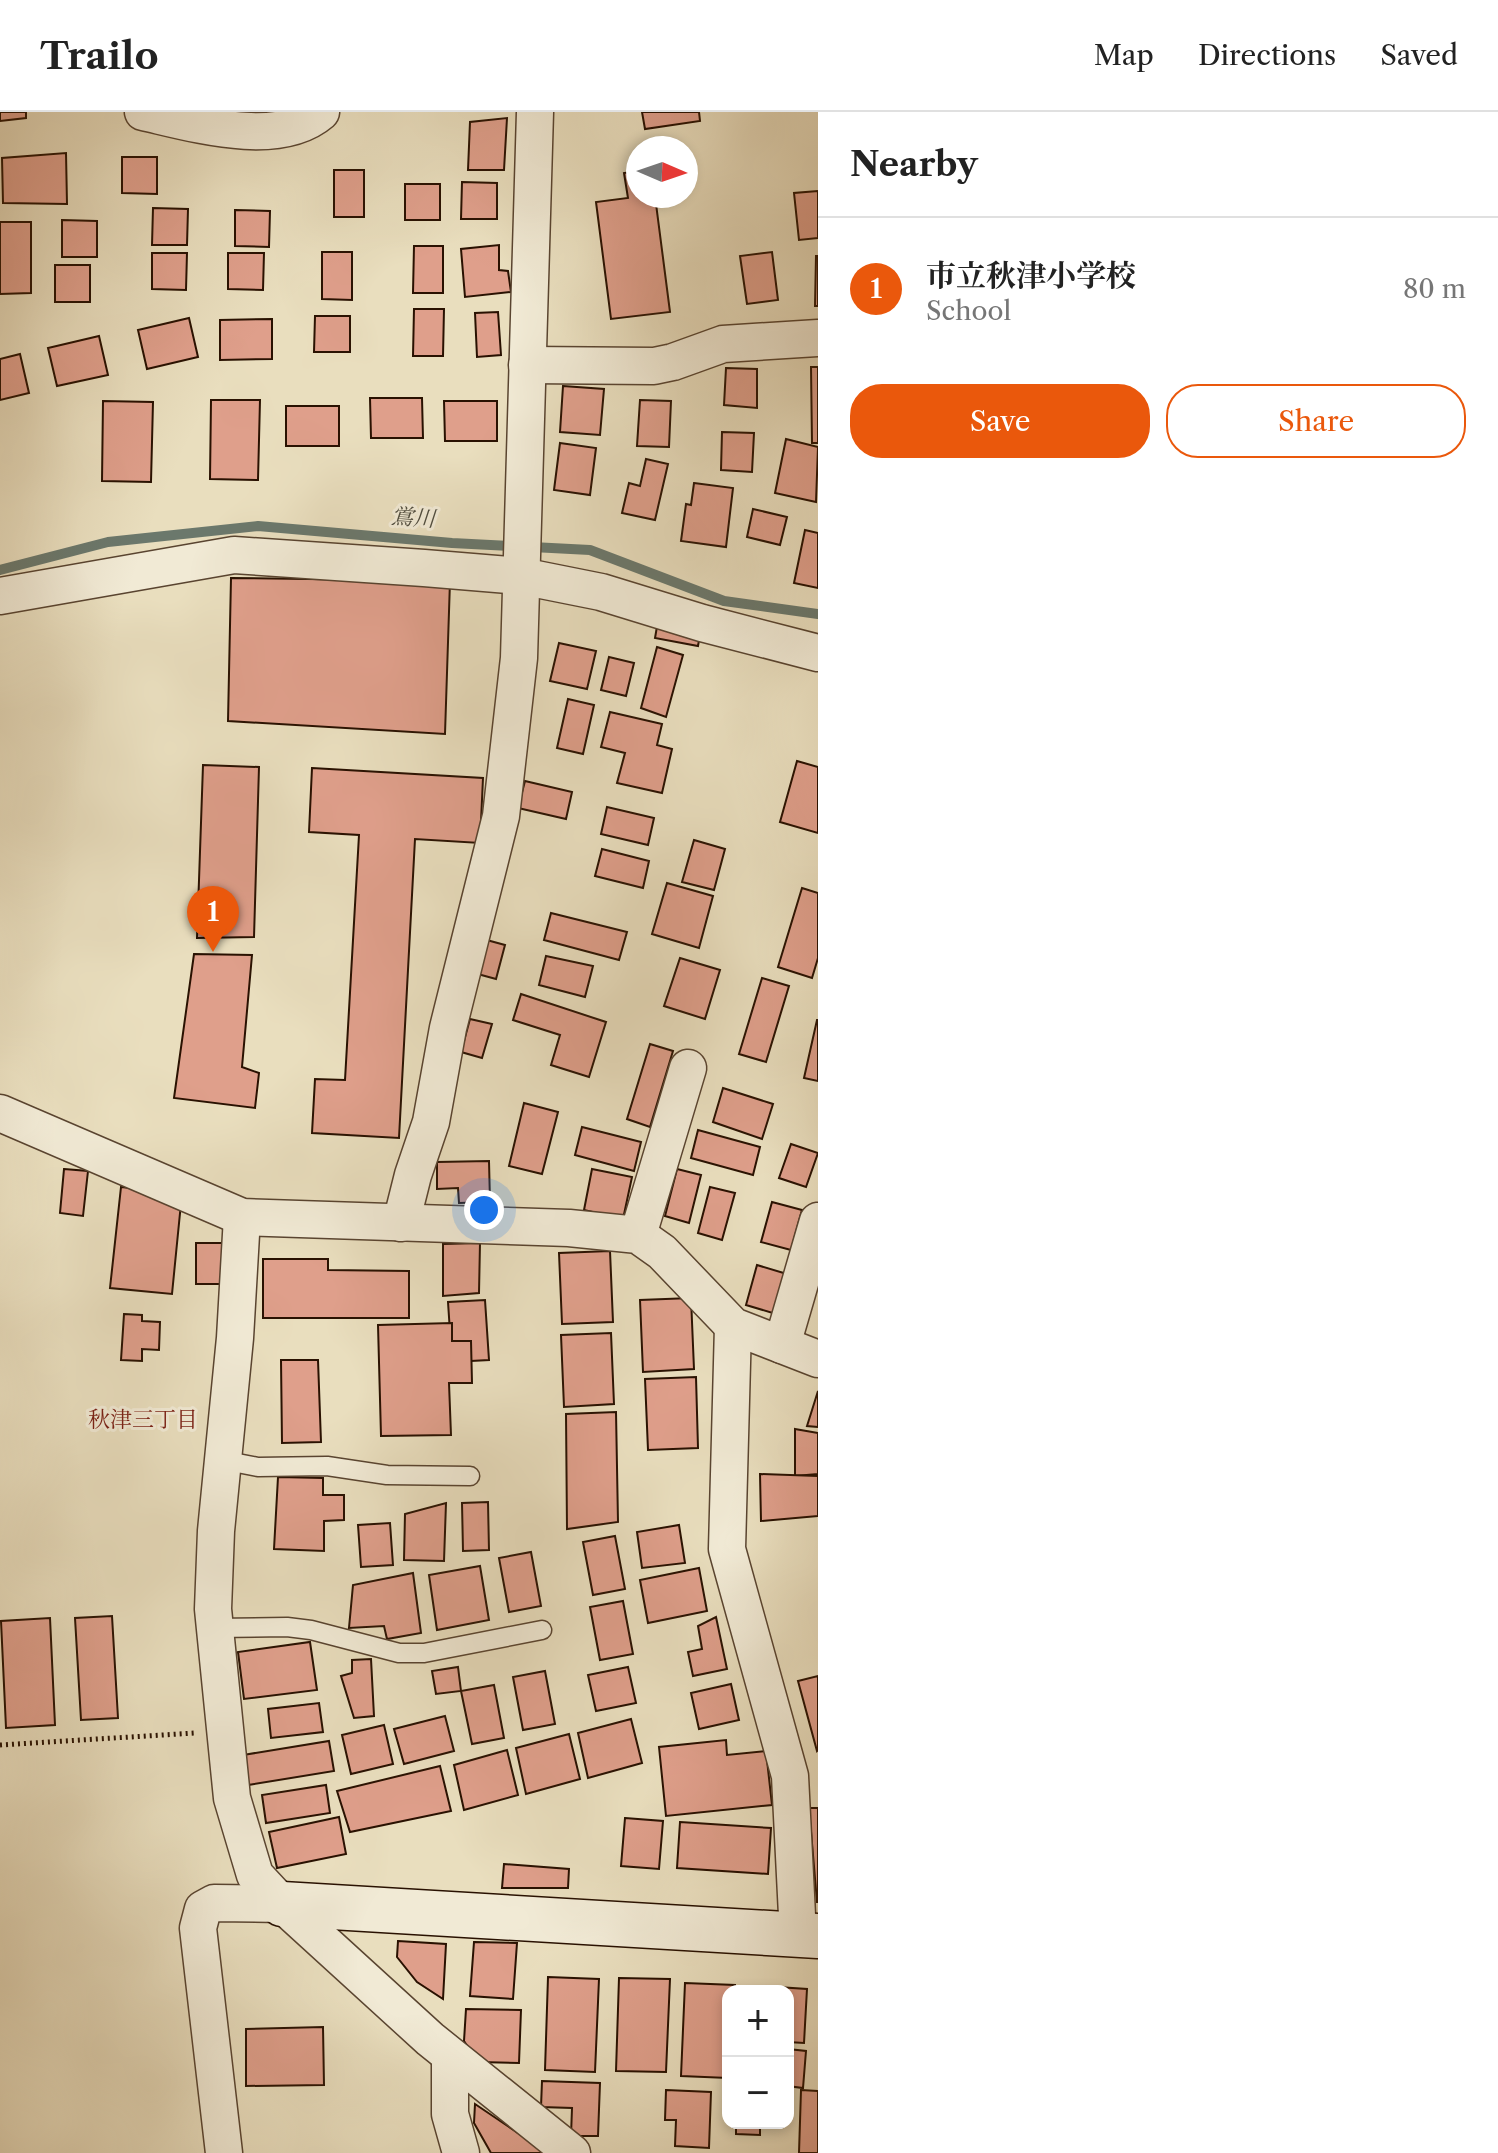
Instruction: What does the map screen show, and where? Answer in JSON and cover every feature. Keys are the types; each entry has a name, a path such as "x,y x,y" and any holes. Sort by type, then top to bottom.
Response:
{"street":[{"path":"143,112 214,128 281,131 312,119 321,112"},
{"path":"401,1223 431,1122 448,1028 501,816 519,658 535,112"},
{"path":"527,365 654,366 723,344 818,338"},
{"path":"0,596 234,555 521,572 818,653"},
{"path":"638,1235 688,1068"},
{"path":"0,1113 242,1217 569,1228 638,1235 662,1252 733,1326 818,1359"},
{"path":"242,1217 235,1338 216,1531 213,1609 232,1798 255,1875 282,1904 450,2056 572,2153"},
{"path":"782,1345 818,1221"},
{"path":"224,2153 198,1928 203,1909 214,1903 282,1904 808,1936 790,1776 727,1549 733,1326"},
{"path":"450,2056 450,2114 461,2153"}],"lane":[{"path":"222,1460 258,1467 327,1466 387,1475 470,1476"},
{"path":"215,1628 287,1627 311,1630 399,1653 424,1653 542,1630"}],"path":[{"path":"0,1745 226,1730"}],"building":[{"path":"0,112 26,112 26,118 0,121"},
{"path":"642,112 699,112 700,121 645,129"},
{"path":"507,118 504,170 468,170 470,122"},
{"path":"66,153 67,204 3,203 2,158"},
{"path":"122,157 157,157 157,194 122,193"},
{"path":"334,170 364,170 364,217 334,217"},
{"path":"462,182 497,183 497,219 461,219"},
{"path":"405,184 440,184 440,220 405,220"},
{"path":"818,191 818,238 799,240 794,193"},
{"path":"626,198 626,208 657,208 670,312 611,319 596,202"},
{"path":"153,208 188,209 187,245 152,245"},
{"path":"235,210 270,211 269,247 235,246"},
{"path":"62,220 97,221 97,257 62,257"},
{"path":"0,222 31,222 31,293 0,294"},
{"path":"499,245 499,270 508,271 511,292 465,297 461,249"},
{"path":"414,246 443,246 443,293 413,293"},
{"path":"322,252 352,252 352,300 322,299"},
{"path":"772,252 778,300 747,304 740,256"},
{"path":"152,253 187,253 186,290 152,289"},
{"path":"228,253 264,253 263,290 228,289"},
{"path":"818,256 818,306 815,306"},
{"path":"55,265 90,265 90,302 55,302"},
{"path":"414,309 444,309 443,356 413,356"},
{"path":"498,312 501,355 477,357 475,313"},
{"path":"315,316 350,316 350,352 314,352"},
{"path":"189,318 198,357 147,369 138,330"},
{"path":"272,319 272,359 220,360 220,320"},
{"path":"99,336 108,375 57,386 48,348"},
{"path":"20,354 29,393 0,400 0,359"},
{"path":"811,367 818,367 818,443 812,443"},
{"path":"726,368 757,369 757,408 724,405"},
{"path":"563,386 604,389 600,435 560,432"},
{"path":"370,398 422,398 423,438 371,438"},
{"path":"211,400 260,400 258,480 210,479"},
{"path":"640,400 671,401 669,447 637,446"},
{"path":"103,401 153,402 151,482 102,481"},
{"path":"444,401 497,401 497,441 445,441"},
{"path":"286,406 339,406 339,446 286,446"},
{"path":"722,432 754,433 752,472 721,470"},
{"path":"786,439 818,447 816,502 775,493"},
{"path":"560,443 596,448 590,495 554,490"},
{"path":"646,459 668,464 655,520 622,513 629,483 640,486"},
{"path":"694,483 733,488 726,547 681,541 686,504 691,505"},
{"path":"753,509 787,517 780,545 747,537"},
{"path":"805,530 818,533 818,588 794,583"},
{"path":"231,578 450,581 445,734 228,721"},
{"path":"659,615 702,623 698,646 655,638"},
{"path":"559,643 596,651 587,689 550,681"},
{"path":"657,647 683,655 666,717 641,708"},
{"path":"609,657 634,663 626,696 601,690"},
{"path":"568,699 594,705 583,754 557,748"},
{"path":"610,712 662,724 657,745 672,749 662,793 617,783 625,753 601,747"},
{"path":"797,761 818,767 818,833 780,822"},
{"path":"203,765 259,767 254,937 197,938"},
{"path":"312,768 483,778 480,843 415,839 399,1138 312,1133 315,1079 345,1080 359,835 309,832"},
{"path":"525,781 572,792 566,819 518,808"},
{"path":"607,807 654,818 648,845 601,834"},
{"path":"694,840 725,849 714,890 682,882"},
{"path":"602,849 649,861 643,888 595,876"},
{"path":"667,883 713,896 699,948 652,934"},
{"path":"802,888 818,893 818,958 812,978 778,967"},
{"path":"551,913 627,932 619,960 544,940"},
{"path":"483,939 505,945 496,979 474,973"},
{"path":"194,954 252,955 242,1067 259,1073 255,1108 174,1098"},
{"path":"546,956 593,966 585,997 539,985"},
{"path":"680,958 720,970 705,1019 664,1006"},
{"path":"762,978 789,986 766,1062 739,1054"},
{"path":"521,994 606,1022 589,1077 551,1065 560,1035 513,1020"},
{"path":"470,1019 492,1024 482,1058 461,1052"},
{"path":"818,1020 818,1081 804,1078"},
{"path":"650,1044 673,1051 650,1127 627,1119"},
{"path":"723,1088 773,1104 762,1139 713,1122"},
{"path":"524,1103 558,1112 542,1174 509,1166"},
{"path":"582,1127 641,1142 634,1171 575,1155"},
{"path":"698,1130 760,1147 753,1175 691,1158"},
{"path":"791,1144 818,1153 806,1187 779,1178"},
{"path":"489,1161 490,1202 459,1203 458,1188 437,1189 437,1162"},
{"path":"64,1169 88,1171 83,1216 60,1213"},
{"path":"592,1169 632,1177 623,1219 584,1210"},
{"path":"677,1169 701,1175 689,1223 665,1216"},
{"path":"121,1187 182,1193 172,1294 110,1288"},
{"path":"710,1187 735,1193 722,1240 698,1233"},
{"path":"772,1202 802,1210 791,1250 761,1242"},
{"path":"196,1243 230,1243 229,1284 196,1284"},
{"path":"480,1243 479,1293 443,1296 443,1244"},
{"path":"610,1251 613,1322 562,1324 559,1253"},
{"path":"263,1259 328,1259 328,1270 409,1271 409,1318 263,1318"},
{"path":"757,1265 787,1274 776,1314 746,1305"},
{"path":"691,1298 694,1369 643,1372 640,1300"},
{"path":"485,1300 489,1360 452,1362 448,1302"},
{"path":"124,1314 142,1315 142,1321 160,1322 159,1350 142,1349 142,1361 121,1360"},
{"path":"452,1323 452,1341 471,1341 472,1383 449,1383 451,1435 381,1436 378,1325"},
{"path":"611,1333 614,1404 564,1407 561,1335"},
{"path":"281,1360 318,1360 321,1442 282,1443"},
{"path":"696,1377 698,1448 648,1450 645,1379"},
{"path":"818,1391 818,1427 807,1426"},
{"path":"616,1412 618,1522 567,1529 566,1414"},
{"path":"795,1429 818,1433 818,1474 795,1476"},
{"path":"760,1474 818,1476 818,1516 761,1521"},
{"path":"278,1477 323,1478 323,1495 344,1495 344,1520 324,1521 324,1551 274,1549"},
{"path":"488,1502 489,1550 463,1551 462,1503"},
{"path":"446,1503 444,1561 404,1560 405,1514"},
{"path":"390,1523 393,1565 361,1567 358,1525"},
{"path":"679,1525 685,1563 642,1568 637,1532"},
{"path":"615,1536 625,1589 593,1595 583,1542"},
{"path":"531,1552 541,1606 509,1612 499,1558"},
{"path":"480,1566 489,1620 437,1630 429,1575"},
{"path":"699,1568 707,1611 648,1623 640,1580"},
{"path":"413,1573 421,1633 387,1639 384,1626 349,1628 353,1585"},
{"path":"623,1601 633,1654 600,1660 590,1607"},
{"path":"112,1616 118,1718 81,1720 75,1618"},
{"path":"716,1617 727,1669 693,1676 688,1652 702,1649 698,1626"},
{"path":"50,1618 55,1725 6,1728 1,1621"},
{"path":"310,1642 317,1690 244,1699 238,1652"},
{"path":"371,1659 374,1716 354,1718 341,1676 352,1673 352,1660"},
{"path":"458,1667 461,1691 436,1694 432,1671"},
{"path":"628,1667 636,1703 596,1711 588,1675"},
{"path":"545,1671 555,1724 523,1730 513,1677"},
{"path":"818,1676 818,1750 817,1751 798,1681"},
{"path":"731,1684 739,1720 699,1729 691,1693"},
{"path":"494,1685 504,1738 472,1744 461,1691"},
{"path":"319,1703 323,1732 271,1738 268,1709"},
{"path":"445,1716 454,1751 404,1764 394,1729"},
{"path":"631,1719 642,1763 588,1778 578,1733"},
{"path":"384,1725 393,1764 351,1774 342,1735"},
{"path":"569,1734 580,1779 526,1794 516,1748"},
{"path":"726,1740 727,1755 766,1751 772,1805 666,1816 659,1747"},
{"path":"329,1741 334,1771 248,1785 243,1755"},
{"path":"507,1750 518,1795 464,1810 454,1765"},
{"path":"440,1766 451,1811 350,1832 337,1791"},
{"path":"326,1785 330,1813 266,1823 262,1795"},
{"path":"809,1808 818,1808 818,1902 817,1902"},
{"path":"339,1817 346,1854 277,1868 269,1832"},
{"path":"625,1818 663,1821 659,1869 621,1866"},
{"path":"680,1822 771,1828 768,1874 677,1868"},
{"path":"504,1864 569,1869 568,1888 502,1888"},
{"path":"398,1941 446,1944 443,1999 417,1982 397,1957"},
{"path":"474,1942 517,1943 513,1999 470,1996"},
{"path":"548,1977 599,1979 595,2072 545,2070"},
{"path":"619,1978 670,1979 666,2072 616,2071"},
{"path":"685,1983 735,1985 722,1985 722,2078 681,2076"},
{"path":"794,1988 807,1989 804,2043 794,2042"},
{"path":"466,2009 521,2010 519,2063 478,2062 464,2041"},
{"path":"323,2027 324,2085 246,2086 246,2029"},
{"path":"794,2050 806,2051 803,2088 794,2087"},
{"path":"542,2081 600,2083 598,2136 571,2136 572,2108 541,2107"},
{"path":"666,2090 711,2092 709,2148 675,2146 676,2120 665,2120"},
{"path":"801,2090 818,2091 818,2153 799,2153"},
{"path":"475,2104 546,2152 491,2153 474,2123"},
{"path":"736,2129 760,2129 760,2135 736,2134"}],"waterway":[{"name":"鴬川","path":"0,570 108,542 258,526 452,543 590,550 724,601 818,614"}],"place":[{"name":"市立秋津小学校","path":"213,952"}],"district":[{"name":"秋津三丁目","path":"143,1419"}]}
